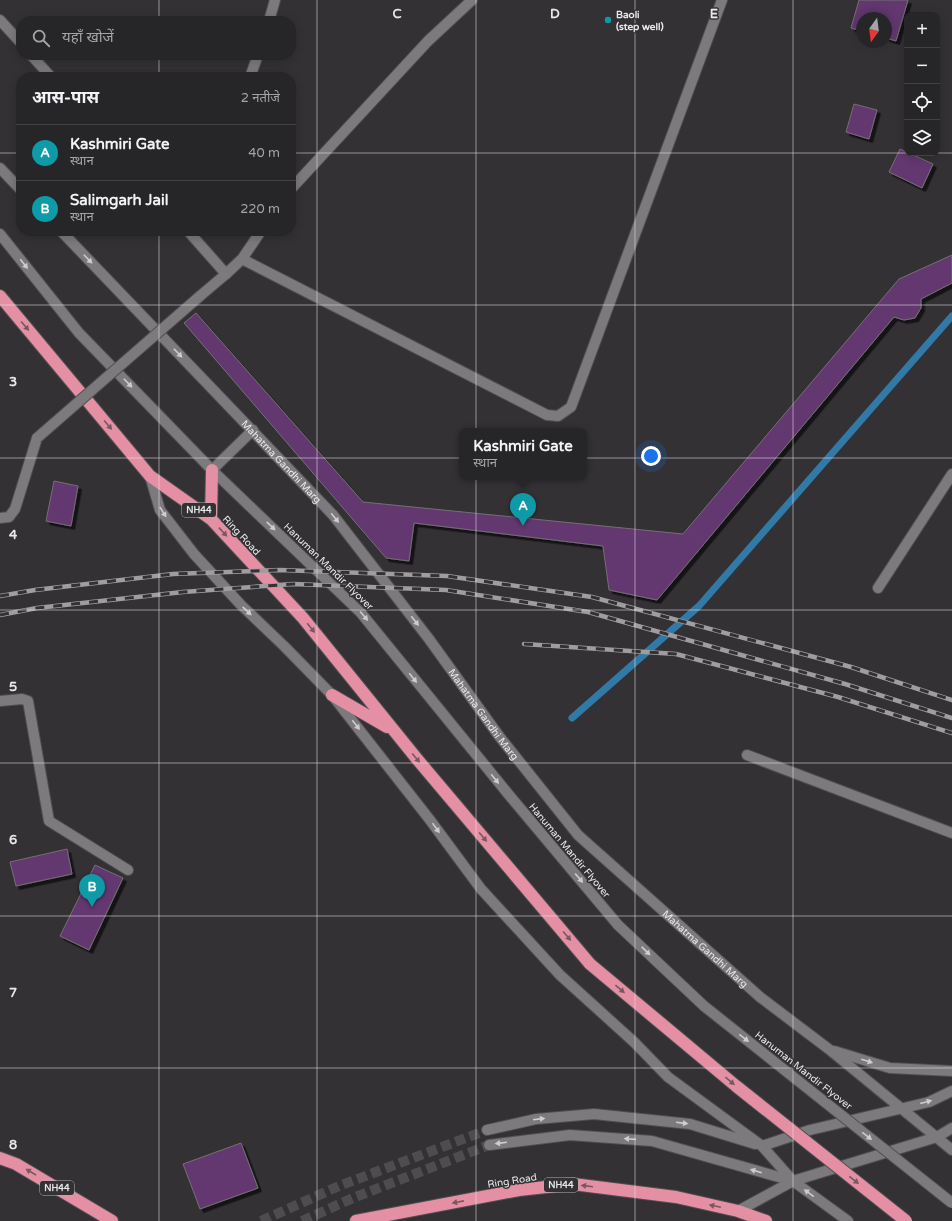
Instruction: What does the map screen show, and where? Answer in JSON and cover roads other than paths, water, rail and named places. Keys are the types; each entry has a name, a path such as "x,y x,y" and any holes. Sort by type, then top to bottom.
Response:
{"highway":[{"name":"Ring Road","path":"0,296 150,476 211,519 302,618 393,730"},
{"path":"211,519 212,470"},
{"path":"332,696 393,730 590,964 736,1086 906,1221"},
{"name":"NH44","path":"0,1158 16,1164 112,1221"},
{"name":"Ring Road","path":"356,1221 519,1190 573,1184 676,1197 738,1211 766,1221"}],"street":[{"path":"270,16 275,0"},
{"path":"296,184 428,41 472,0"},
{"path":"242,259 547,415 558,416 571,407 722,0"},
{"path":"0,20 16,38"},
{"path":"36,60 46,72"},
{"path":"252,72 256,60"},
{"path":"0,168 16,185"},
{"path":"0,234 71,324 212,470 253,430"},
{"name":"Mahatma Gandhi Marg","path":"66,236 333,515 429,639 499,736 578,835 760,997 830,1050 952,1150"},
{"path":"192,236 226,274"},
{"path":"0,518 9,517 20,495 37,438 226,274 242,259 258,236"},
{"name":"Hanuman Mandir Flyover","path":"212,470 361,613 508,796 618,924 704,1006 952,1203"},
{"path":"878,588 952,474"},
{"path":"150,476 160,510 194,554 241,605 284,646 332,696 430,820 481,889 560,975 634,1042 668,1077 762,1146 793,1181 848,1221"},
{"path":"0,701 22,699 28,701 35,732 49,821 128,870"},
{"path":"747,755 952,832"},
{"path":"830,1050 890,1068 952,1071"},
{"path":"487,1130 536,1118 594,1114 690,1124 762,1146 810,1130 929,1102 952,1091"},
{"path":"738,1211 793,1181 937,1137 952,1128"},
{"path":"489,1145 570,1135 652,1141 793,1181"}],"waterway":[{"path":"572,718 699,606 952,316"}],"tunnel":[{"path":"261,1221 339,1186 487,1130"},
{"path":"302,1221 353,1198 489,1145"}],"railway":[{"path":"0,596 35,590 173,574 280,570 447,576 592,597 851,667 952,700"},
{"path":"0,615 37,608 183,592 293,584 446,590 588,612 845,684 952,718"},
{"path":"524,644 676,654 838,697 952,733"}],"place":[{"name":"Baoli (step well)","path":"608,20"},
{"name":"Kashmiri Gate","path":"523,526"},
{"name":"Salimgarh Jail","path":"92,907"}]}
